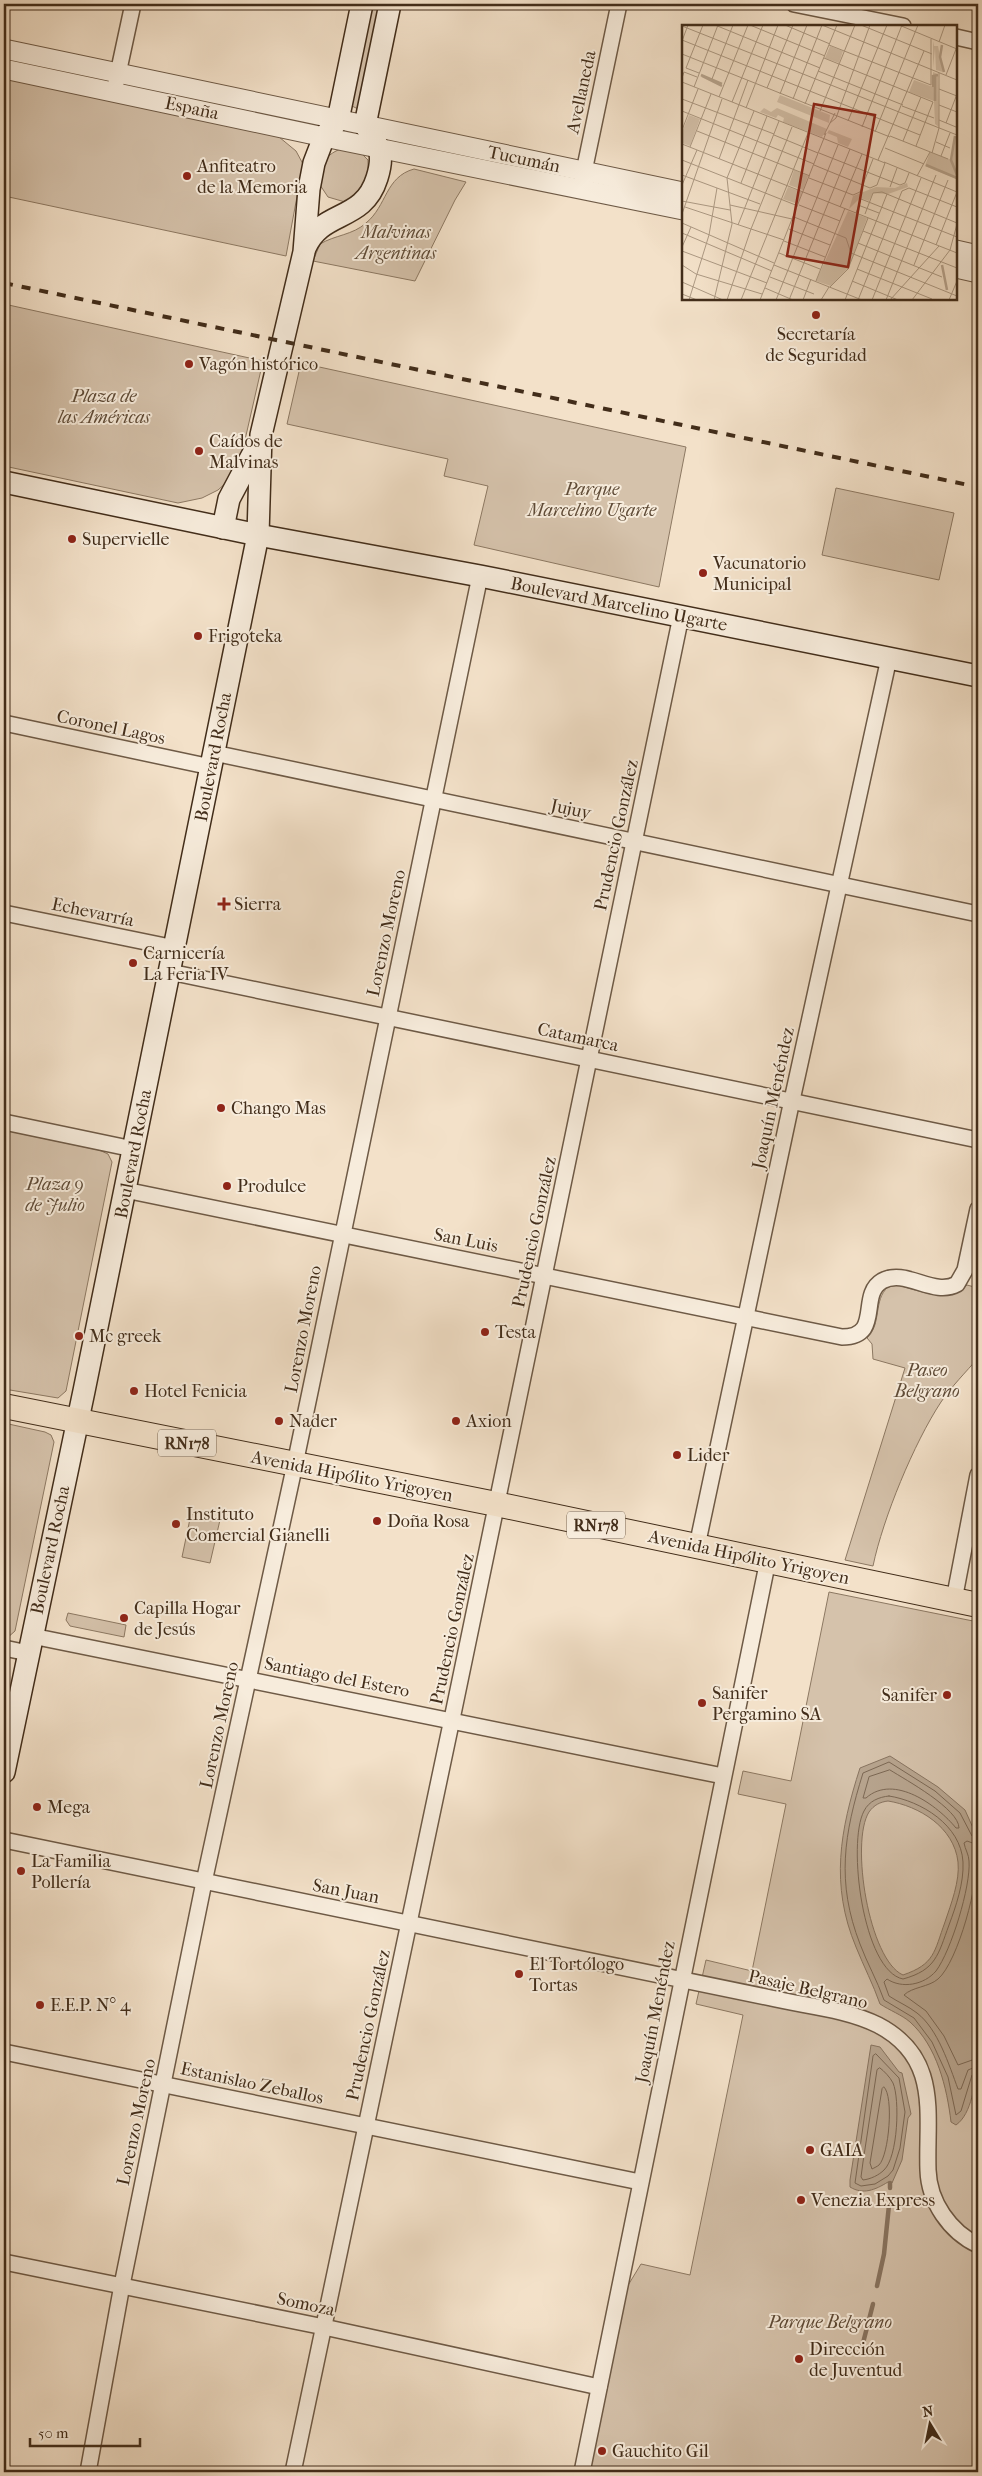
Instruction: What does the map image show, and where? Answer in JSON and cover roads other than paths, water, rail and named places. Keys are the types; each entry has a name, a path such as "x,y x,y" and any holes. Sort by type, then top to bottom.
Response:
{"main road":[{"path":"304,252 309,189 314,163 324,137 338,120 362,4"},
{"path":"223,528 229,500 261,435 304,252 309,239 318,228 356,209 370,195 381,165 380,147 365,125 390,4"},
{"name":"Boulevard Rocha","path":"4,1772 78,1421 258,535 261,435"},
{"name":"Boulevard Marcelino Ugarte","path":"4,482 258,535 480,576 978,676"},
{"name":"RN178","path":"4,1406 78,1421"},
{"name":"Avenida Hipólito Yrigoyen","path":"78,1421 496,1504 978,1605"}],"street":[{"path":"114,92 133,4"},
{"name":"Avellaneda","path":"582,180 619,4"},
{"path":"794,4 899,25"},
{"path":"957,37 978,42"},
{"name":"España","path":"4,48 365,125"},
{"name":"España","path":"4,69 324,137 380,147"},
{"name":"Tucumán","path":"365,125 582,180 682,210"},
{"name":"Tucumán","path":"380,147 582,180 682,192"},
{"path":"957,250 978,255"},
{"path":"957,268 978,273"},
{"name":"Lorenzo Moreno","path":"88,2472 122,2285 204,1882 295,1464 480,576"},
{"name":"Prudencio González","path":"293,2472 452,1719 681,616"},
{"name":"Joaquín Menéndez","path":"697,1546 745,1316 889,658"},
{"name":"Coronel Lagos","path":"4,723 213,760"},
{"name":"Jujuy","path":"213,760 434,800 978,914"},
{"name":"Echevarría","path":"4,913 175,948"},
{"name":"Catamarca","path":"170,972 978,1140"},
{"path":"4,1122 133,1149"},
{"name":"San Luis","path":"125,1190 544,1274 842,1337 857,1336 864,1330 872,1294 880,1282 894,1277 939,1287 951,1287 957,1284 965,1270 978,1209"},
{"path":"954,1600 978,1476"},
{"name":"Joaquín Menéndez","path":"582,2472 768,1560"},
{"name":"Santiago del Estero","path":"4,1648 30,1644 248,1678 723,1776"},
{"name":"San Juan","path":"4,1840 409,1922 681,1980"},
{"name":"Pasaje Belgrano","path":"681,1980 844,2014 879,2026 895,2036 913,2056 926,2084 930,2116 928,2171 936,2205 959,2234 978,2246"},
{"name":"Estanislao Zeballos","path":"4,2052 640,2182"},
{"name":"Somoza","path":"4,2262 324,2327 599,2387"}],"water":[{"path":"890,1756 938,1787 965,1810 978,1839 978,2064 969,2106 956,2125 951,2122 947,2095 934,2055 910,2022 880,2004 848,1924 843,1902 841,1858 847,1813 860,1768","holes":["885,1801 900,1804 923,1813 933,1820 950,1838 958,1862 956,1885 952,1900 932,1956 922,1966 903,1975 891,1965 872,1925 862,1873 864,1827 869,1812 877,1804"]},
{"path":"871,2045 880,2047 899,2072 902,2073 911,2114 908,2118 902,2160 892,2183 888,2182 874,2189 860,2191 850,2187 850,2180"}],"waterway":[{"path":"890,2183 890,2188"},
{"path":"877,2286 884,2254 889,2205"},
{"path":"862,2347 873,2304"}],"railway":[{"path":"4,283 978,487"}],"place":[{"name":"Anfiteatro de la Memoria","path":"187,176"},
{"name":"Secretaría de Seguridad","path":"816,315"},
{"name":"Vagón histórico","path":"189,364"},
{"name":"Caídos de Malvinas","path":"199,451"},
{"name":"Supervielle","path":"72,539"},
{"name":"Vacunatorio Municipal","path":"703,573"},
{"name":"Frigoteka","path":"198,636"},
{"name":"Sierra","path":"224,904"},
{"name":"Carnicería La Feria IV","path":"133,963"},
{"name":"Chango Mas","path":"221,1108"},
{"name":"Produlce","path":"227,1186"},
{"name":"Testa","path":"485,1332"},
{"name":"Mc greek","path":"79,1336"},
{"name":"Hotel Fenicia","path":"134,1391"},
{"name":"Nader","path":"279,1421"},
{"name":"Axion","path":"456,1421"},
{"name":"Lider","path":"677,1455"},
{"name":"Doña Rosa","path":"377,1521"},
{"name":"Instituto Comercial Gianelli","path":"176,1524"},
{"name":"Capilla Hogar de Jesús","path":"124,1618"},
{"name":"Sanifer","path":"947,1695"},
{"name":"Sanifer Pergamino SA","path":"702,1703"},
{"name":"Mega","path":"37,1807"},
{"name":"La Familia Pollería","path":"21,1871"},
{"name":"El Tortólogo Tortas","path":"519,1974"},
{"name":"E.E.P. N° 4","path":"40,2005"},
{"name":"GAIA","path":"810,2150"},
{"name":"Venezia Express","path":"801,2200"},
{"name":"Dirección de Juventud","path":"799,2359"},
{"name":"Gauchito Gil","path":"602,2451"}],"park label":[{"name":"Malvinas Argentinas","path":"396,242"},
{"name":"Plaza de las Américas","path":"104,406"},
{"name":"Parque Marcelino Ugarte","path":"592,499"},
{"name":"Plaza 9 de Julio","path":"55,1194"},
{"name":"Paseo Belgrano","path":"927,1380"},
{"name":"Parque Belgrano","path":"830,2322"}]}
